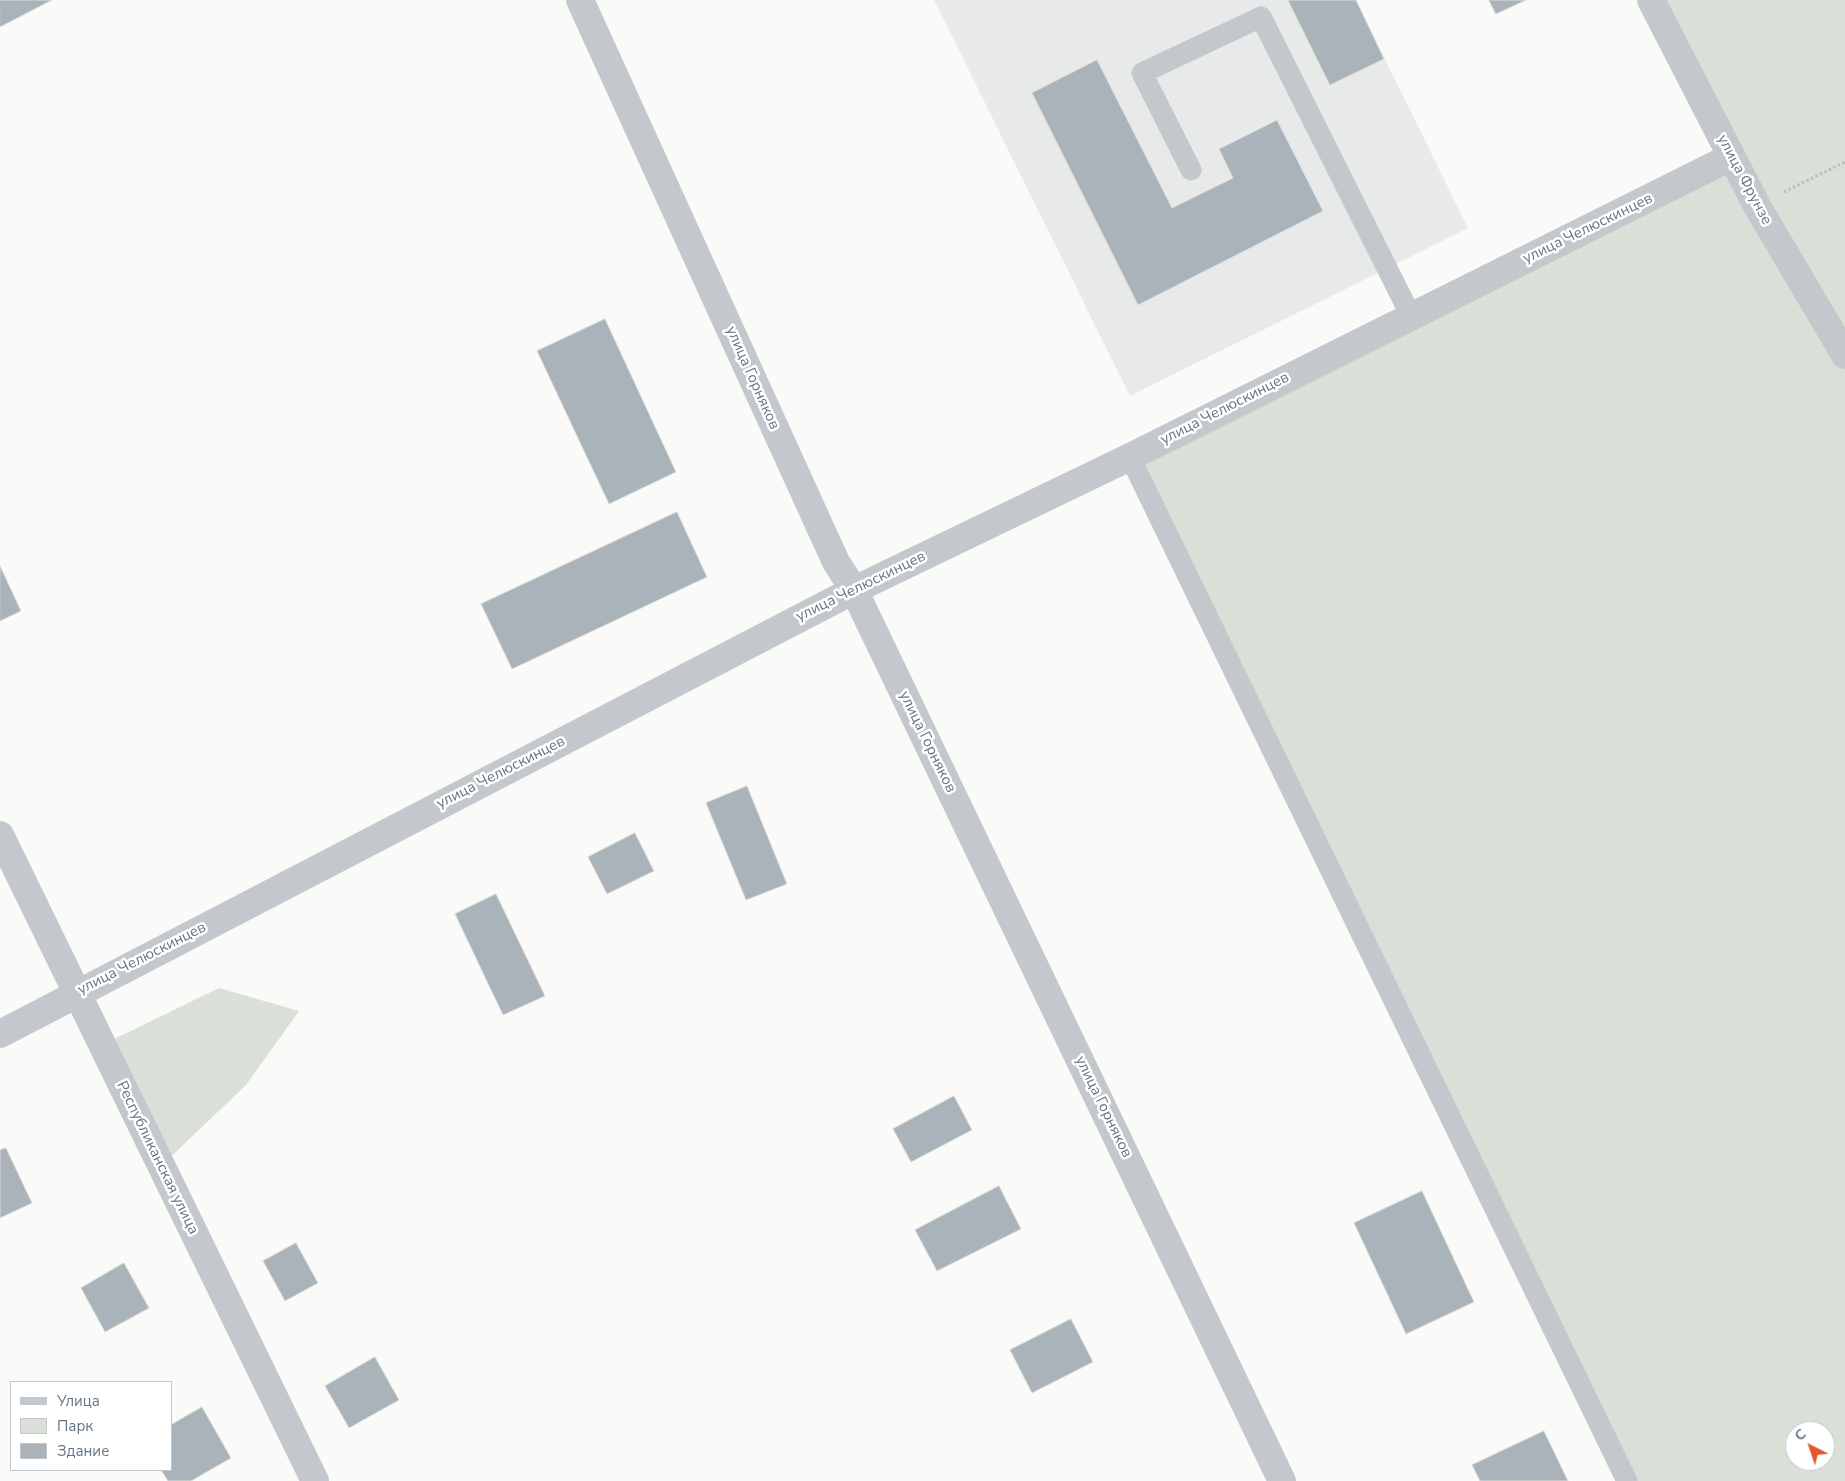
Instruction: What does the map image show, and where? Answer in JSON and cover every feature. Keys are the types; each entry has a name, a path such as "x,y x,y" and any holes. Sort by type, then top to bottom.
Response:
{"street":[{"name":"улица Горняков","path":"580,0 836,562 854,590 1282,1481"},
{"name":"улица Фрунзе","path":"1651,0 1757,206 1845,356"},
{"name":"улица Челюскинцев","path":"0,1034 854,590 1130,457 1731,157"},
{"name":"Республиканская улица","path":"0,835 315,1481"}],"lane":[{"path":"1191,170 1142,74 1261,17 1411,316"},
{"path":"1130,457 1627,1481"}],"path":[{"path":"1757,206 1845,162"}],"shaded area":[{"path":"934,0 1356,0 1468,228 1130,396"}],"green space":[{"path":"1651,0 1845,0 1845,1481 1627,1481 1130,457 1731,157"},
{"path":"219,988 299,1011 246,1085 161,1166 102,1045"}],"building":[{"path":"0,0 52,0 0,27"},
{"path":"1288,0 1356,0 1384,59 1330,85"},
{"path":"1489,0 1526,0 1496,14"},
{"path":"1097,60 1172,208 1233,178 1219,149 1277,120 1323,211 1138,305 1032,93"},
{"path":"605,319 676,472 609,504 537,351"},
{"path":"677,512 707,577 512,669 481,604"},
{"path":"0,566 21,611 0,621"},
{"path":"747,786 787,884 746,900 706,803"},
{"path":"635,833 654,871 607,894 588,857"},
{"path":"496,894 545,996 503,1015 455,914"},
{"path":"954,1096 972,1130 911,1162 893,1129"},
{"path":"6,1148 32,1203 0,1218 0,1150"},
{"path":"999,1186 1021,1229 937,1271 915,1230"},
{"path":"1422,1191 1474,1302 1406,1334 1354,1223"},
{"path":"296,1243 318,1283 285,1301 263,1261"},
{"path":"124,1263 149,1308 105,1332 81,1288"},
{"path":"1071,1319 1093,1362 1032,1393 1010,1350"},
{"path":"375,1357 399,1400 349,1428 325,1386"},
{"path":"202,1407 231,1458 191,1481 168,1481 162,1471 172,1471 172,1424"},
{"path":"1544,1431 1568,1481 1480,1481 1472,1465"}]}
